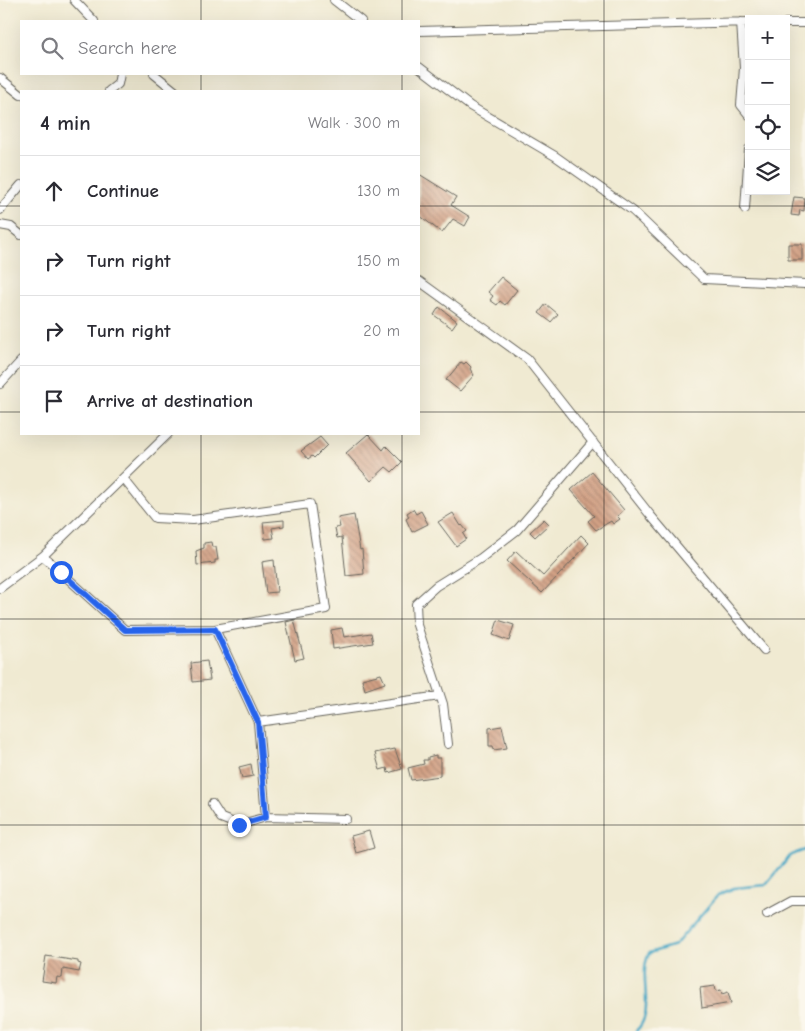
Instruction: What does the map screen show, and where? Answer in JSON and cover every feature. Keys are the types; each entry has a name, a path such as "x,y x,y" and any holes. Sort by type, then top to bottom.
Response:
{"street":[{"path":"74,0 93,20"},
{"path":"334,0 360,20"},
{"path":"420,31 745,22 741,105 745,110"},
{"path":"790,23 805,23"},
{"path":"420,67 470,106 554,156 633,211 704,279 805,284"},
{"path":"110,90 118,84 120,75"},
{"path":"155,75 174,90"},
{"path":"0,78 20,94"},
{"path":"745,209 749,150"},
{"path":"0,210 20,186"},
{"path":"0,224 11,227 20,234"},
{"path":"420,281 527,359 651,516 764,650"},
{"path":"0,384 20,362"},
{"path":"0,588 43,556 167,435"},
{"path":"448,744 440,696 417,625 416,604 436,586 481,558 517,530 593,442"},
{"path":"43,556 125,630 215,629 326,609 310,504 192,520 155,518 123,478"},
{"path":"215,629 258,722 266,817"},
{"path":"258,722 440,696"},
{"path":"212,804 221,818 239,825 266,817 346,820"},
{"path":"766,914 791,901 805,902"}],"building":[{"path":"420,175 456,197 451,205 470,217 465,226 453,219 442,233 420,216"},
{"path":"794,197 805,198 804,211 800,210 799,216 791,215"},
{"path":"788,244 802,244 802,260 788,260"},
{"path":"501,277 517,290 505,305 500,301 497,305 490,300 493,296 488,292"},
{"path":"546,304 558,314 551,322 539,313"},
{"path":"439,307 457,321 452,328 434,315"},
{"path":"461,362 464,364 466,362 471,367 470,369 474,375 460,391 446,380"},
{"path":"369,435 383,450 386,446 402,462 392,472 386,467 371,481 346,453"},
{"path":"320,437 327,445 314,458 312,456 308,459 301,451"},
{"path":"592,472 624,510 617,516 620,519 613,524 611,521 596,530 588,521 594,516 571,490"},
{"path":"413,509 416,514 421,511 428,524 412,532 406,519 409,517 407,513"},
{"path":"453,513 461,526 467,531 463,534 466,539 456,546 438,522"},
{"path":"354,515 360,550 362,549 364,574 346,576 342,537 337,538 335,528 340,527 338,518"},
{"path":"544,519 549,524 535,537 530,532"},
{"path":"284,520 284,526 272,528 274,538 265,539 263,522"},
{"path":"581,535 589,543 542,593 507,561 516,551 543,576"},
{"path":"211,542 212,547 216,547 218,560 215,560 215,563 197,565 196,551 204,548 204,543"},
{"path":"274,560 277,592 266,593 262,562"},
{"path":"294,620 304,658 295,660 286,622"},
{"path":"498,620 514,625 509,641 493,635"},
{"path":"342,628 344,637 371,633 373,643 333,649 331,630"},
{"path":"207,661 210,680 193,682 191,663"},
{"path":"381,674 385,683 365,690 362,679"},
{"path":"502,726 507,748 494,750 493,746 489,746 489,728"},
{"path":"395,749 402,769 388,773 387,768 380,770 375,753"},
{"path":"436,755 436,758 440,758 440,776 411,780 408,768 424,764 423,760 428,760 428,757"},
{"path":"251,764 253,776 242,778 239,767"},
{"path":"369,831 374,848 356,853 351,836"},
{"path":"46,956 78,961 81,964 79,972 63,969 62,978 57,977 56,983 42,981"},
{"path":"715,986 716,991 721,990 722,994 728,992 731,1003 702,1008 700,988"}],"waterway":[{"path":"636,1031 641,1025 646,1010 645,967 649,953 675,945 718,895 734,888 766,885 791,855 805,850"}],"route":[{"path":"61,572 125,630 215,629 258,722 266,817 239,825"}]}
